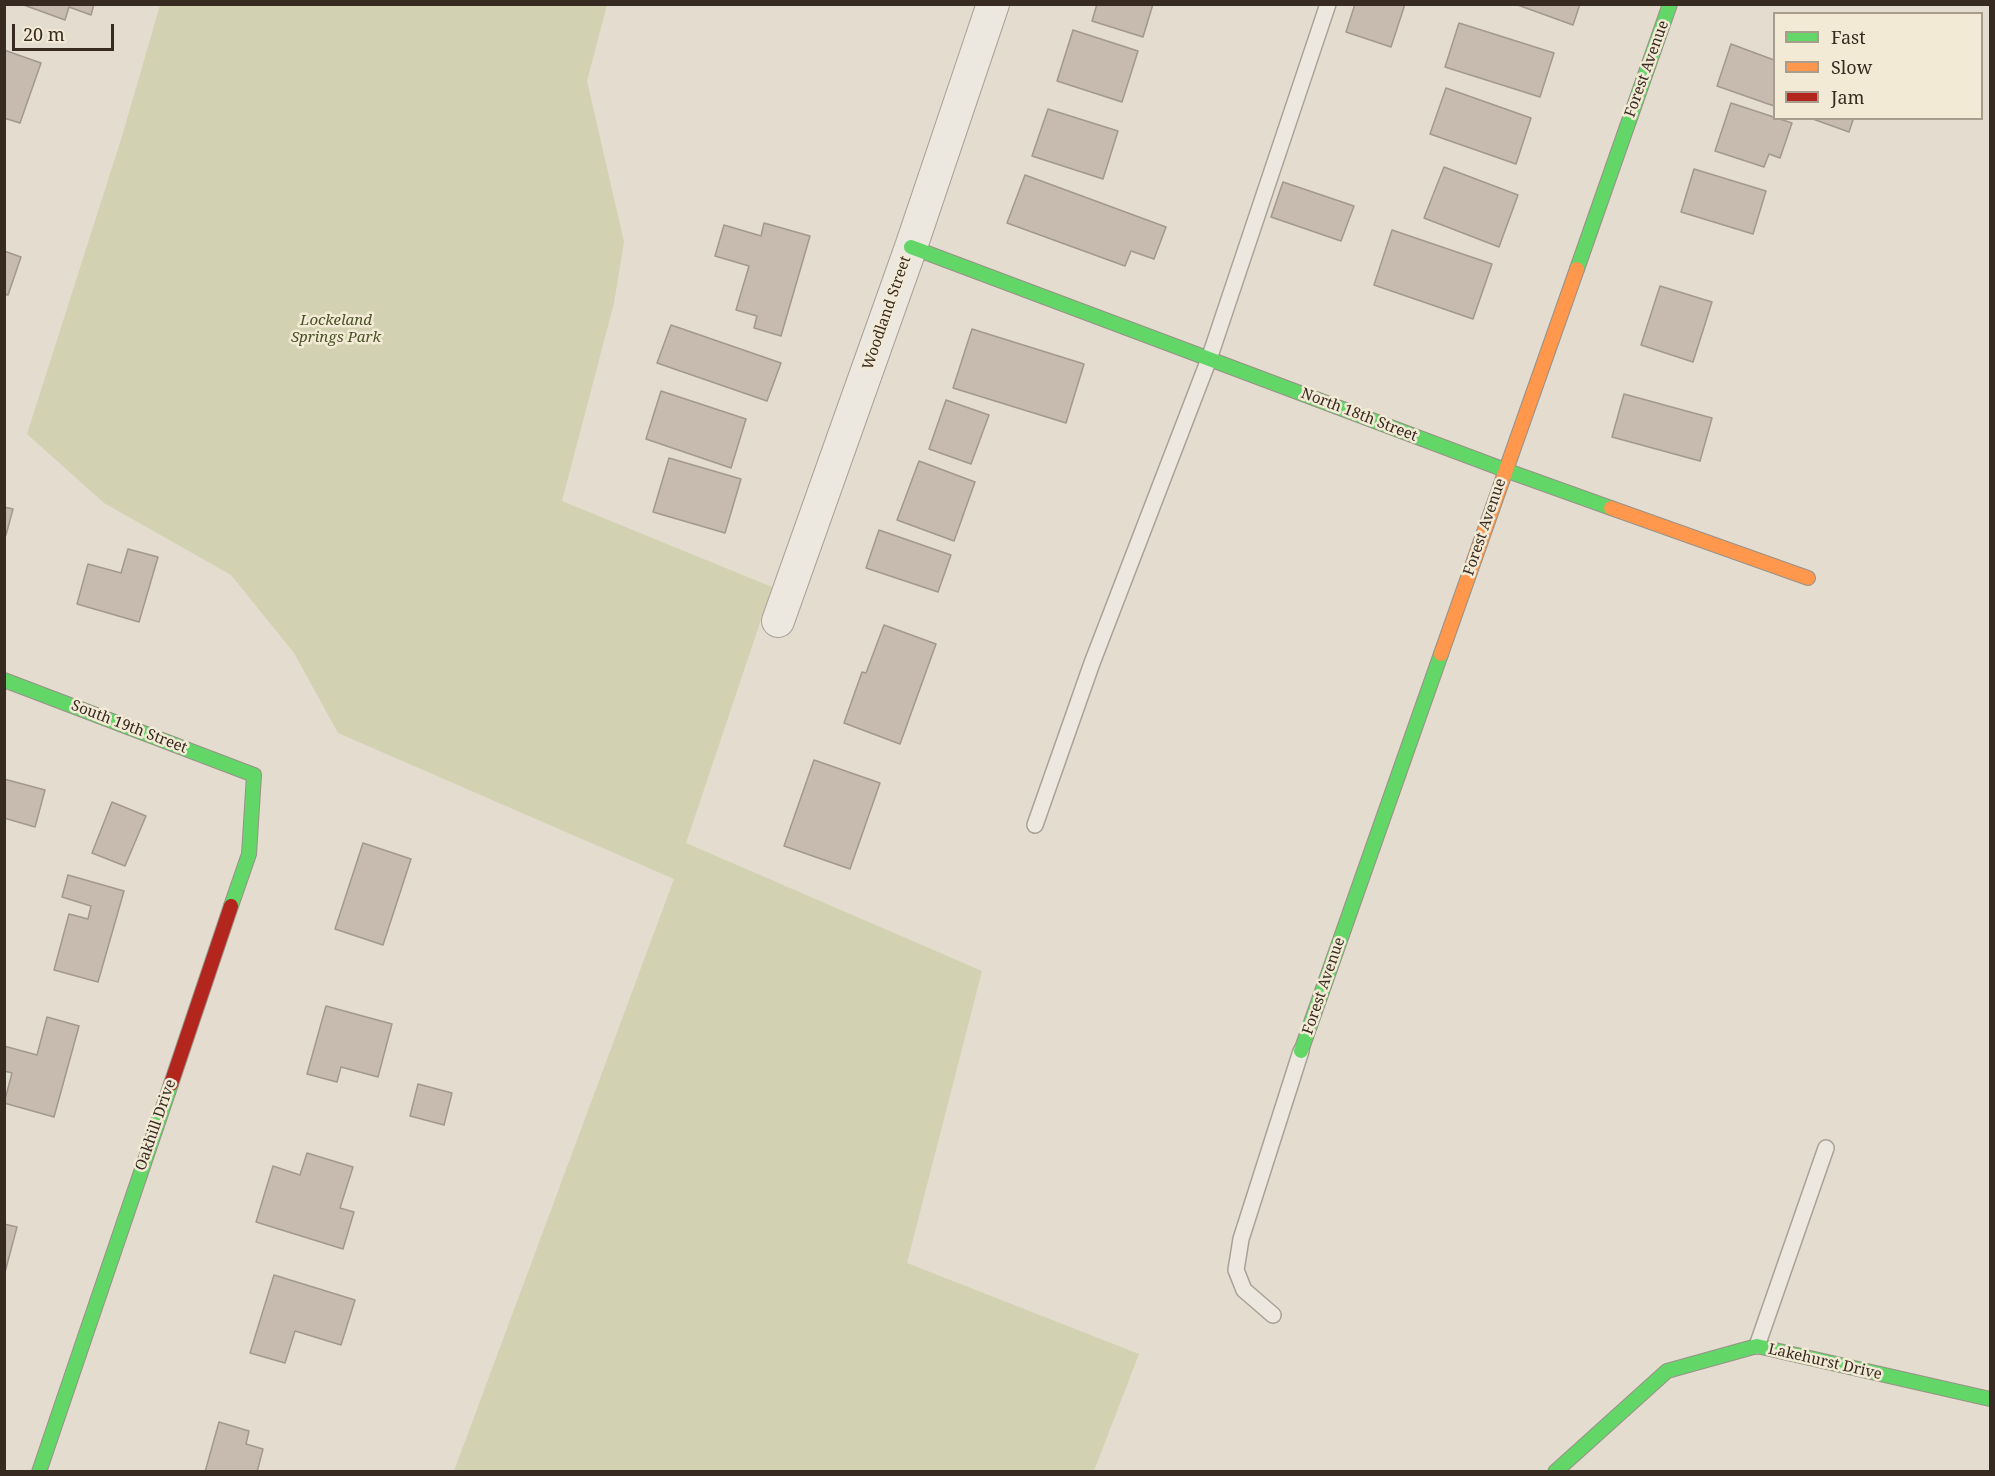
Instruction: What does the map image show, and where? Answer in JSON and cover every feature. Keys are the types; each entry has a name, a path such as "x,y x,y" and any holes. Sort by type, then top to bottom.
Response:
{"street":[{"name":"Woodland Street","path":"778,621 911,246 993,4"},
{"name":"Forest Avenue","path":"1301,1051 1670,4"},
{"name":"North 18th Street","path":"911,246 1505,470 1808,578"},
{"name":"South 19th Street","path":"4,680 254,775"},
{"name":"Oakhill Drive","path":"39,1472 249,854 254,775"},
{"name":"Lakehurst Drive","path":"1555,1472 1667,1371 1757,1346 1990,1399"}],"lane":[{"path":"1035,825 1092,663 1209,359 1328,4"},
{"path":"1273,1315 1245,1290 1236,1270 1241,1239 1301,1051"},
{"path":"1757,1346 1826,1148"}],"green space":[{"name":"Lockeland Springs Park","path":"160,5 607,5 587,81 624,242 614,303 562,501 772,587 686,843 982,971 907,1263 1139,1354 1094,1471 454,1471 674,879 338,733 294,653 231,575 104,503 27,434 123,133"}],"building":[{"path":"21,4 94,4 91,15 69,7 65,20"},
{"path":"1097,4 1153,4 1143,37 1092,21"},
{"path":"1355,4 1405,4 1391,47 1346,32"},
{"path":"1515,4 1580,4 1573,25"},
{"path":"1459,23 1554,53 1540,97 1445,67"},
{"path":"1073,30 1138,51 1122,102 1057,81"},
{"path":"1731,44 1773,60 1773,106 1717,86"},
{"path":"4,50 41,63 20,123 4,118"},
{"path":"1446,88 1531,118 1516,164 1430,134"},
{"path":"1731,103 1773,117 1773,120 1792,123 1780,158 1769,154 1764,167 1715,151"},
{"path":"1048,109 1118,131 1103,179 1032,156"},
{"path":"1816,120 1853,120 1849,132"},
{"path":"1444,167 1518,195 1499,247 1424,218"},
{"path":"1694,169 1766,191 1753,234 1681,212"},
{"path":"1025,175 1166,227 1154,259 1131,251 1125,266 1007,223"},
{"path":"1283,182 1354,206 1341,241 1271,217"},
{"path":"764,223 810,236 781,336 754,328 757,316 736,310 749,266 715,256 724,225 761,236"},
{"path":"1392,230 1492,264 1473,319 1374,285"},
{"path":"4,251 21,257 8,295 4,294"},
{"path":"1660,286 1712,302 1693,362 1641,345"},
{"path":"671,325 781,363 767,401 657,363"},
{"path":"972,329 1084,364 1066,423 953,388"},
{"path":"661,391 746,419 731,468 646,439"},
{"path":"1624,394 1712,418 1700,461 1612,437"},
{"path":"946,400 989,415 971,464 929,449"},
{"path":"669,458 741,479 725,533 653,512"},
{"path":"919,461 975,482 954,541 897,520"},
{"path":"4,507 13,509 6,535 4,535"},
{"path":"879,530 951,555 938,592 866,568"},
{"path":"128,549 158,557 139,622 77,604 88,564 121,573"},
{"path":"884,625 936,644 900,744 844,723 862,672 866,673"},
{"path":"814,760 880,783 850,869 784,846"},
{"path":"4,779 45,790 35,827 4,818"},
{"path":"112,802 146,816 125,866 92,853"},
{"path":"363,843 411,859 383,945 335,929"},
{"path":"68,875 124,891 98,982 54,970 69,914 88,919 91,906 62,897"},
{"path":"326,1006 392,1024 378,1077 341,1067 337,1082 307,1074"},
{"path":"47,1017 79,1026 54,1117 4,1103 12,1073 4,1071 4,1046 37,1055"},
{"path":"418,1084 452,1093 444,1125 410,1116"},
{"path":"307,1153 353,1167 340,1208 354,1212 343,1249 256,1222 273,1166 300,1175"},
{"path":"4,1224 17,1227 4,1276"},
{"path":"274,1275 355,1300 341,1345 295,1331 285,1363 250,1353"},
{"path":"219,1422 249,1431 246,1444 263,1449 257,1472 205,1472"}],"traffic: fast":[{"path":"1577,269 1670,4"},
{"path":"911,247 1611,508"},
{"path":"1301,1051 1441,654"},
{"path":"4,680 254,775 249,854 231,906"},
{"path":"39,1472 171,1084"},
{"path":"1555,1472 1667,1371 1757,1346 1990,1399"}],"traffic: slow":[{"path":"1441,654 1577,269"},
{"path":"1611,508 1808,578"}],"traffic: jam":[{"path":"171,1084 231,906"}]}
